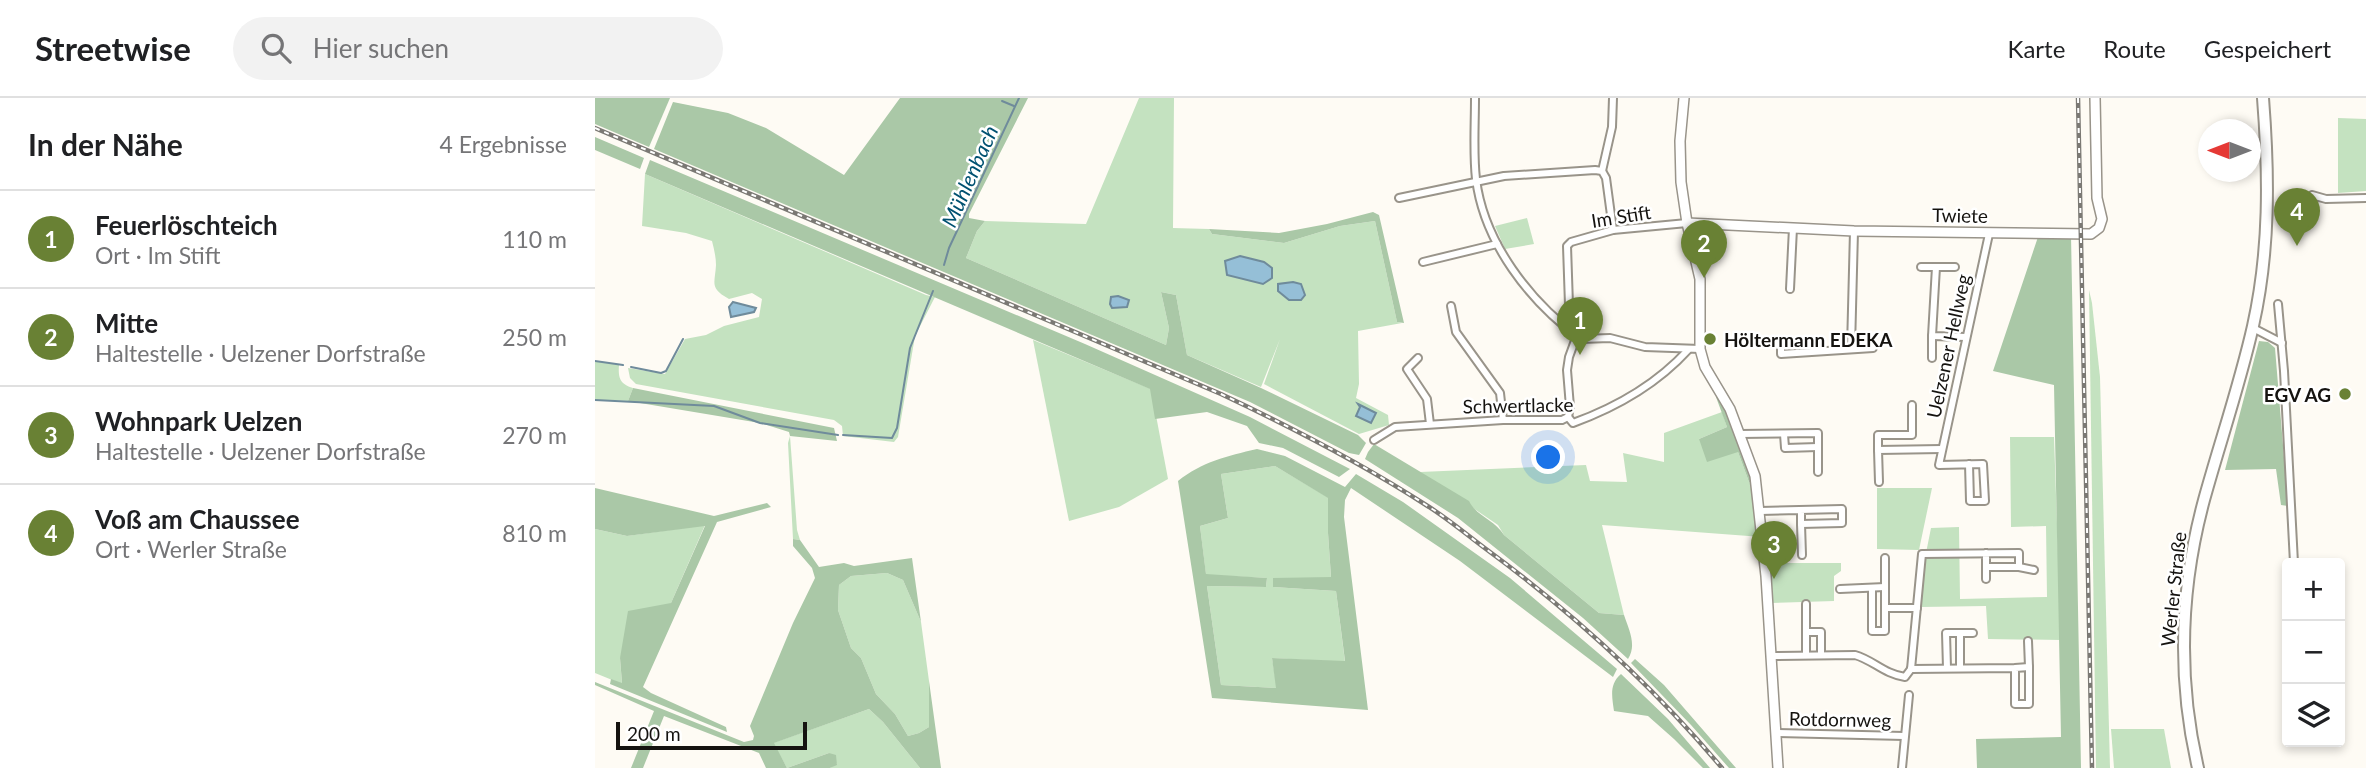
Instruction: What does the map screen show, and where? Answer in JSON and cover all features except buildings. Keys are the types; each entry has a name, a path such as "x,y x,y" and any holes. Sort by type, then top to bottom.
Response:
{"main road":[{"path":"2253,328 2264,261 2268,213 2264,101"},
{"name":"Werler Straße","path":"2198,768 2186,698 2184,619 2196,534 2253,328"}],"street":[{"path":"1475,98 1476,180 1485,218 1497,244 1525,286 1555,317 1587,340 1610,338 1645,347 1700,349"},
{"path":"1613,98 1612,127 1602,172 1610,197 1613,230"},
{"path":"1684,98 1680,159 1687,223 1700,279 1700,349 1706,367 1724,397 1755,476 1760,510 1778,768"},
{"name":"Twiete","path":"1687,223 1854,231 2087,235 2099,228 2102,219 2097,198 2095,98"},
{"path":"1399,198 1476,180 1531,173 1602,172"},
{"path":"2312,195 2326,199 2366,198"},
{"name":"Im Stift","path":"1568,417 1570,407 1567,370 1577,335 1569,306 1567,246 1571,242 1613,230 1687,223"},
{"path":"1790,289 1793,228"},
{"path":"1851,348 1854,231"},
{"name":"Uelzener Hellweg","path":"1969,464 1939,465 1989,233"},
{"path":"1423,262 1497,244"},
{"path":"1921,267 1955,267"},
{"path":"1932,358 1936,267"},
{"path":"2278,304 2294,558"},
{"path":"1451,306 1457,332 1500,393 1503,420"},
{"path":"2253,328 2281,343"},
{"path":"1932,336 1966,337"},
{"path":"1781,353 1873,348"},
{"name":"Schwertlacke","path":"1374,440 1395,427 1430,424 1562,420 1568,417 1573,423 1621,402 1672,368 1688,350"},
{"path":"1418,358 1406,369 1427,399 1430,424"},
{"path":"1912,405 1912,449"},
{"path":"1740,435 1818,433 1818,472"},
{"path":"1784,434 1784,448 1818,447"},
{"path":"1879,482 1878,435 1912,435"},
{"path":"1878,450 1942,449"},
{"path":"1969,464 1983,464 1985,501 1970,501 1969,464"},
{"path":"1760,510 1842,509 1842,523 1801,524"},
{"path":"1801,510 1802,555"},
{"path":"1986,553 1986,579"},
{"path":"1771,656 1855,654 1867,658 1881,670 1901,676 1908,674 1922,554 2019,553 2019,567"},
{"path":"1872,588 1872,631 1885,631 1885,558"},
{"path":"1986,567 2034,570"},
{"path":"1840,589 1885,587"},
{"path":"1805,604 1806,655"},
{"path":"1885,608 1917,608"},
{"path":"1806,632 1821,632 1821,655"},
{"path":"1947,668 1946,633 1973,632"},
{"path":"1960,633 1960,668"},
{"path":"2015,668 2015,704 2029,704 2028,641"},
{"path":"1910,669 2029,667"},
{"path":"1902,768 1909,695"},
{"name":"Rotdornweg","path":"1776,733 1904,736"}],"green space":[{"path":"595,98 670,98 649,147 595,124"},
{"path":"900,98 1028,98 969,214 969,218 985,221 977,231 966,258 1166,345 1169,328 1161,292 1176,295 1187,355 1358,435 1366,443 1359,455 1349,453 1250,402 654,149 673,102 728,113 766,128 844,175"},
{"path":"1139,98 1174,98 1173,228 1209,229 1212,234 1284,243 1340,226 1375,221 1397,322 1402,323 1358,331 1359,384 1356,398 1388,415 1389,425 1359,434 1264,384 1280,339 1261,387 1187,355 1176,295 1161,292 1169,328 1166,345 966,258 977,231 985,221 1086,224"},
{"path":"2338,118 2366,119 2366,191 2338,193"},
{"path":"595,137 644,158 640,169 595,150"},
{"path":"650,160 1085,344 1250,417 1350,469 1339,477 1283,448 1259,443 1247,426 1207,412 1155,419 1150,389 645,174"},
{"path":"645,174 935,297 915,336 898,437 894,442 843,436 842,426 834,420 636,384 630,378 628,368 665,374 685,339 706,335 724,326 759,317 762,299 752,293 729,299 718,292 715,285 716,262 712,241 686,233 642,226"},
{"path":"1373,212 1379,215 1404,323 1397,322 1375,221 1340,226 1284,243 1212,234 1209,229 1279,233"},
{"path":"1527,218 1534,244 1505,249 1495,226"},
{"path":"2039,234 2071,235 2081,768 1977,768 1976,739 2061,737 2054,385 1993,371"},
{"path":"2089,290 2100,377 2110,768 2096,768"},
{"path":"1033,340 1151,389 1168,479 1119,507 1069,521"},
{"path":"2259,341 2268,342 2275,348 2288,506 2281,505 2276,469 2225,470"},
{"path":"595,361 619,365 621,380 633,388 628,401 595,400"},
{"path":"633,388 834,428 837,441 790,436 789,432 760,423 628,401"},
{"path":"1716,397 1724,397 1756,482 1749,482 1738,452 1707,462 1699,439 1727,427"},
{"path":"1722,412 1727,427 1699,439 1738,452 1749,482 1756,482 1762,537 1602,525 1624,615 1599,613 1504,535 1498,525 1420,472 1586,465 1590,481 1627,482 1623,453 1664,462 1664,433"},
{"path":"790,436 800,540 793,539 788,443"},
{"path":"2010,437 2054,437 2061,640 1988,639 1986,606 1921,607 1925,558 1931,528 1959,527 1960,599 2047,597 2046,526 2011,527"},
{"path":"1374,444 1469,501 1476,511 1599,613 1624,615 1632,643 1628,659 1583,618 1458,518 1365,459"},
{"path":"1257,449 1285,456 1345,487 1356,474 1403,502 1510,578 1617,669 1613,677 1460,561 1351,488 1345,500 1344,517 1368,710 1212,698 1178,481 1206,464","holes":["1275,466 1328,498 1331,577 1273,578 1273,587 1336,591 1345,661 1272,658 1276,688 1221,685 1207,586 1266,587 1267,578 1206,574 1200,526 1228,518 1221,474"]},
{"path":"1275,466 1329,498 1331,578 1274,578 1273,587 1336,591 1345,662 1272,658 1277,688 1221,685 1207,586 1266,587 1267,578 1206,575 1200,526 1228,518 1221,474"},
{"path":"595,488 714,516 767,503 771,507 717,522 643,687 726,727 727,732 610,684 611,679 622,683 620,658 628,611 671,603 705,526 627,536 595,529"},
{"path":"1877,488 1932,488 1919,550 1877,549"},
{"path":"705,525 671,603 620,658 622,684 595,673 595,529 627,536"},
{"path":"793,539 800,540 819,567 844,563 854,566 912,558 921,622 903,580 887,573 851,576 839,585 838,610 851,648 861,658 876,694 895,714 908,736 929,727 929,681 941,768 920,768 869,709 774,743 787,768 766,768 759,753 664,716 643,768 631,768 654,711 595,685 595,682 744,742 753,740 750,726 815,578 812,568 793,546"},
{"path":"1769,563 1841,563 1841,571 1834,576 1834,601 1771,603"},
{"path":"887,573 903,580 921,622 929,681 929,727 908,736 895,714 876,694 861,658 851,648 838,610 839,585 851,576"},
{"path":"1635,659 1664,685 1736,768 1729,768 1631,663"},
{"path":"1621,674 1668,719 1710,768 1703,768 1648,716 1614,711 1613,686"},
{"path":"869,709 920,768 830,768 837,764 829,753 787,768 773,743"},
{"path":"2111,729 2164,729 2171,768 2114,768"},
{"path":"829,753 836,755 837,765 830,768 787,768"}],"water":[{"path":"1240,256 1264,262 1272,268 1272,278 1263,284 1227,275 1225,261"},
{"path":"1278,284 1301,284 1305,295 1301,300 1289,300 1278,291"},
{"path":"1118,296 1129,300 1127,307 1112,308 1111,297"},
{"path":"733,302 756,308 754,312 731,317 729,307"},
{"path":"1358,404 1376,413 1371,423 1356,416 1360,407"}],"waterway":[{"name":"Mühlenbach","path":"944,265 949,248 1019,98"},
{"path":"1002,101 1014,106"},
{"path":"843,435 892,438 897,428 910,348 933,291"},
{"path":"631,367 661,373 666,371 683,339"},
{"path":"595,361 623,365"},
{"path":"595,400 714,406 760,423 838,435"}],"railway":[{"path":"2078,98 2092,768"},
{"path":"595,128 1221,394 1351,460 1441,515 1550,599 1640,679 1722,768"}],"place":[{"name":"Voß am Chaussee","path":"2297,246"},
{"name":"Mitte","path":"1704,278"},
{"name":"Höltermann EDEKA","path":"1710,339"},
{"name":"Feuerlöschteich","path":"1580,355"},
{"name":"EGV AG","path":"2345,394"},
{"name":"Wohnpark Uelzen","path":"1774,579"}]}
